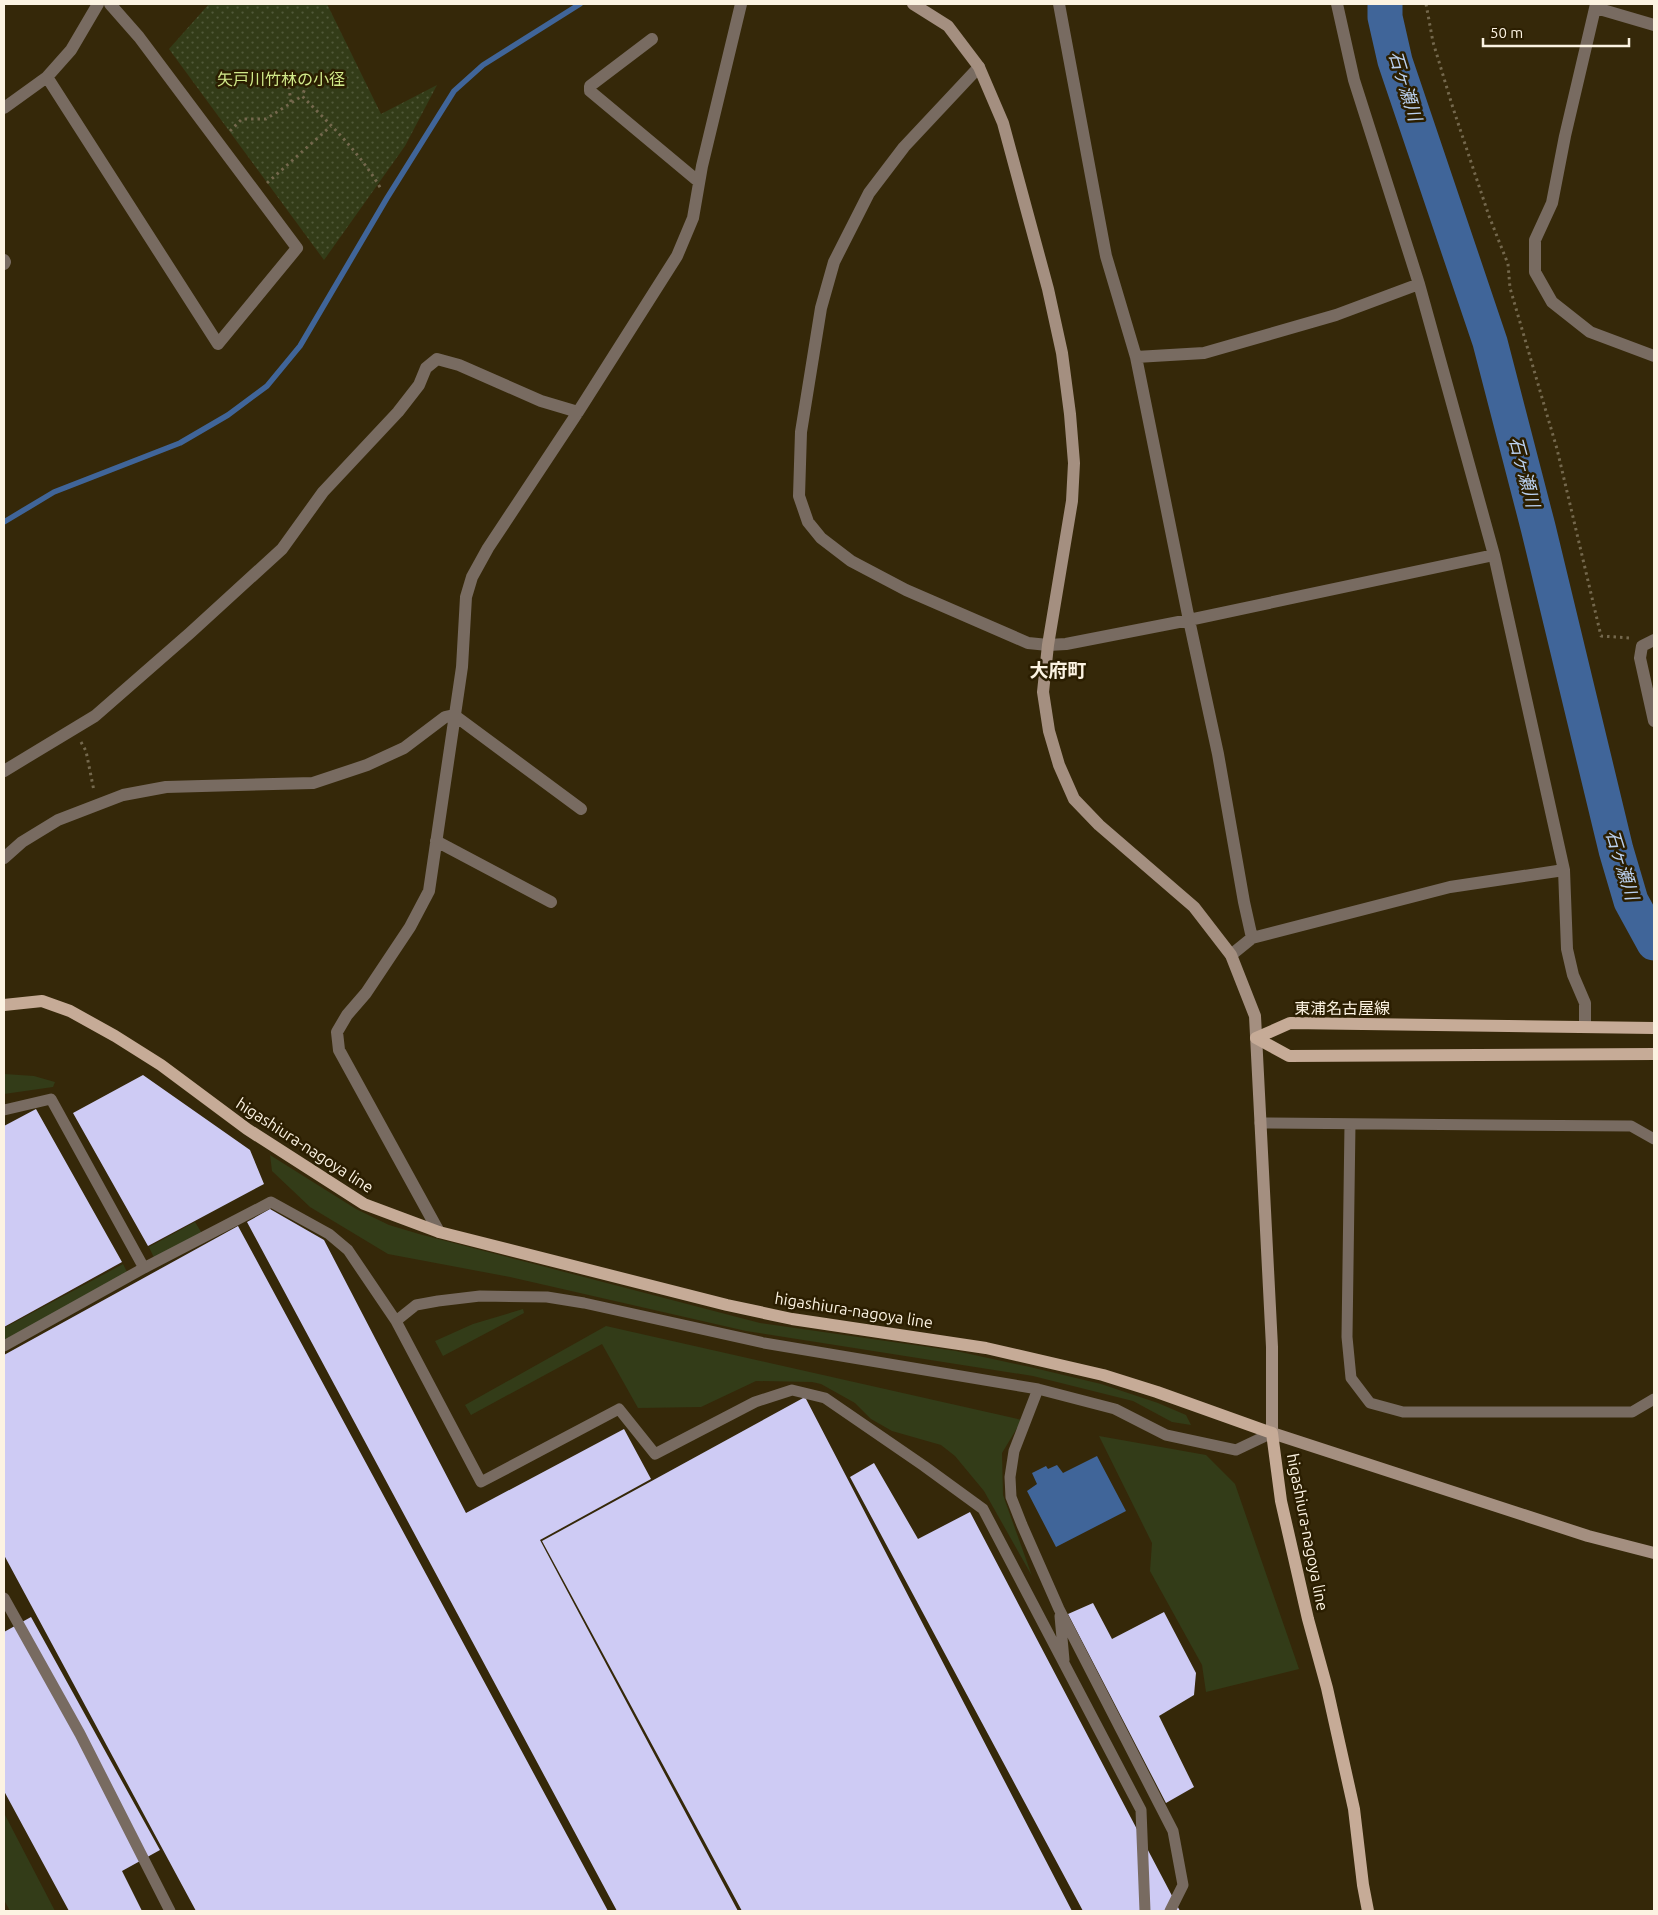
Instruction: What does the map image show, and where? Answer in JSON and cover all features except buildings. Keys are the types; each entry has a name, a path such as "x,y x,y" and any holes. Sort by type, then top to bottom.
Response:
{"main road":[{"name":"higashiura-nagoya line","path":"4,1005 42,1001 70,1011 161,1065 247,1129 364,1204 439,1232 727,1305 792,1319 986,1348 1103,1375 1272,1433 1281,1501 1308,1619 1327,1688 1354,1809 1368,1911"},
{"name":"東浦名古屋線","path":"1256,1038 1290,1023 1654,1028"},
{"path":"1256,1038 1288,1056 1654,1054"}],"street":[{"path":"4,108 47,77 71,50 98,4"},
{"path":"47,77 218,344 297,248 138,37 110,4"},
{"path":"439,1232 339,1050 337,1032 366,993 414,920 429,891 462,667 466,597 472,577 488,548 578,412 676,256 693,218 699,182 741,4"},
{"path":"913,4 948,26 979,67 1003,123 1048,289 1062,353 1074,463 1072,501 1048,645 1043,692 1049,731 1058,765 1074,799 1100,825 1194,907 1231,954 1255,1016 1272,1347 1272,1433 1588,1536 1654,1553"},
{"path":"1059,4 1106,256 1136,358 1218,754 1252,938"},
{"path":"1337,4 1354,80 1419,284 1494,555 1564,870 1567,950 1573,975 1585,1003 1585,1027"},
{"path":"1654,25 1596,6 1565,136 1552,203 1536,240 1536,272 1552,302 1590,332 1654,356"},
{"path":"652,39 590,86 590,91 699,182"},
{"path":"979,67 904,147 869,193 834,262 821,308 801,432 799,496 808,522 821,538 851,561 906,590 1028,643 1048,645 1066,644 1189,620 1494,555"},
{"path":"1136,358 1204,353 1336,315 1419,284"},
{"path":"4,771 95,716 282,549 323,492 398,412 419,385 426,368 437,359 459,365 541,401 578,412"},
{"path":"1654,640 1642,646 1640,658 1654,721"},
{"path":"4,858 22,842 58,820 123,795 166,787 313,783 327,780 404,748 445,717 454,715 581,809"},
{"path":"436,841 552,902"},
{"path":"1231,954 1252,938 1450,888 1564,870"}],"lane":[{"path":"4,1110 51,1099 144,1268"},
{"path":"1260,1123 1631,1126 1654,1139"},
{"path":"1350,1124 1347,1337 1351,1378 1370,1403 1403,1412 1632,1412 1654,1399"},
{"path":"4,1346 144,1268 271,1202 329,1234 348,1250 396,1321 481,1482 619,1409 655,1454 755,1402 792,1390 825,1398 982,1509 1141,1810 1145,1911"},
{"path":"396,1321 416,1305 438,1301 480,1296 547,1298 584,1303 764,1343 1038,1389 1115,1409 1166,1435 1236,1450 1272,1433"},
{"path":"1038,1389 1014,1451 1010,1476 1012,1497 1022,1526 1059,1609 1173,1831 1183,1885 1170,1911"},
{"path":"4,1598 80,1734 170,1911"},
{"path":"1059,1609 1065,1666"}],"path":[{"path":"1426,4 1433,42 1453,108 1489,216 1508,264 1510,288 1556,449 1592,591 1601,636 1631,638 1642,646"},
{"path":"218,143 242,119 266,118 302,96 306,86 295,76 289,88 291,102"},
{"path":"302,96 331,126 372,174 381,189"},
{"path":"256,193 331,126"},
{"path":"73,729 86,751 96,805"}],"green space":[{"name":"矢戸川竹林の小径","path":"209,4 327,4 381,114 437,85 405,146 324,260 169,49"},
{"path":"4,1074 34,1076 55,1082 53,1087 4,1094"},
{"path":"270,1155 356,1209 389,1225 419,1234 760,1323 956,1351 1101,1384 1158,1403 1186,1415 1191,1425 1172,1422 1133,1401 1033,1376 746,1331 510,1277 388,1254 310,1207 272,1171"},
{"path":"195,1222 203,1235 155,1260 149,1247"},
{"path":"123,1264 128,1274 4,1344 4,1328"},
{"path":"523,1309 524,1313 443,1356 435,1341 473,1324"},
{"path":"606,1326 1022,1420 1002,1453 1003,1495 1032,1576 984,1491 955,1456 941,1445 892,1431 871,1419 855,1403 821,1384 812,1382 756,1381 701,1407 638,1408 602,1344 471,1415 465,1405"},
{"path":"1099,1436 1206,1455 1235,1484 1299,1669 1206,1692 1202,1665 1150,1571 1152,1543"},
{"path":"4,1813 55,1911 10,1911 4,1900"}],"water":[{"path":"1097,1456 1126,1511 1056,1547 1027,1491 1037,1484 1032,1473 1046,1466 1048,1469 1057,1465 1063,1473"}],"waterway":[{"path":"4,522 54,492 180,443 228,415 267,386 300,346 387,198 454,91 483,65 580,4"},
{"name":"石ヶ瀬川","path":"1385,4 1385,17 1395,61 1490,342 1538,527 1616,850 1631,901 1654,943"}],"district":[{"name":"大府町","path":"1058,670"}]}
